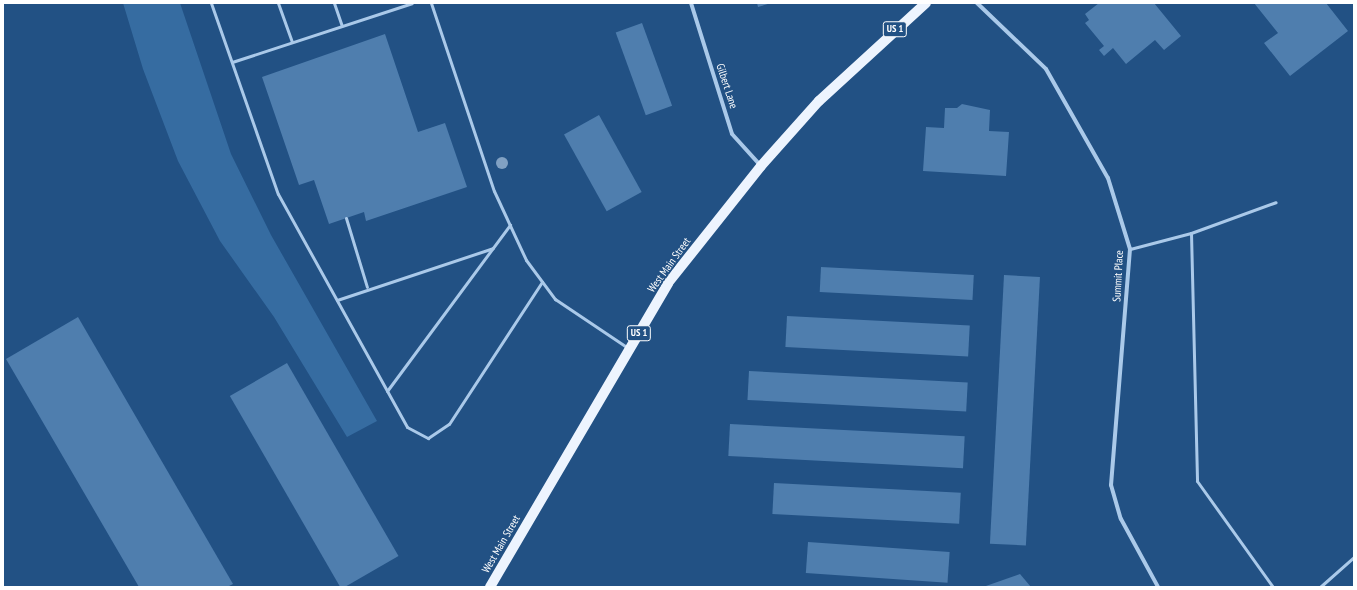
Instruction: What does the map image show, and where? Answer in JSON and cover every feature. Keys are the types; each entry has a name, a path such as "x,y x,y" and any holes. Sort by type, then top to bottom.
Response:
{"main road":[{"name":"West Main Street","path":"490,587 668,283 761,166 865,56 926,3"}],"street":[{"name":"Gilbert Lane","path":"691,3 732,134 761,166"},
{"name":"Summit Place","path":"978,3 1046,69 1108,178 1130,249 1111,485 1121,519 1158,587"}],"lane":[{"path":"211,3 278,194 407,426 428,438 439,434 449,424 542,282"},
{"path":"278,3 292,42"},
{"path":"334,3 342,26"},
{"path":"232,62 342,26 402,4 412,3"},
{"path":"431,3 494,191 526,260 554,299 629,349"},
{"path":"1130,249 1191,233 1276,202"},
{"path":"346,218 367,287"},
{"path":"387,391 510,225"},
{"path":"1191,233 1197,481 1274,587"},
{"path":"337,300 367,287 493,248"},
{"path":"1320,587 1354,557"}],"shaded area":[{"path":"123,3 180,3 231,154 271,235 377,421 347,437 274,317 220,241 178,161 143,69"}],"building":[{"path":"757,3 771,3 758,7"},
{"path":"1099,3 1154,3 1181,36 1164,50 1155,40 1126,64 1113,48 1104,56 1099,50 1104,46 1085,23 1089,20 1085,14"},
{"path":"1254,3 1326,3 1348,31 1290,76 1264,43 1278,33"},
{"path":"642,23 672,106 646,115 616,33"},
{"path":"385,34 418,132 445,123 467,187 366,221 364,212 329,224 314,180 299,185 262,77"},
{"path":"962,104 990,110 989,131 1009,132 1006,176 923,171 926,127 944,128 945,108 957,108"},
{"path":"599,115 642,192 607,211 564,134"},
{"path":"821,267 974,275 972,300 820,292"},
{"path":"1004,275 1040,277 1026,546 990,544"},
{"path":"787,316 970,326 968,357 785,347"},
{"path":"78,317 233,584 227,587 139,587 6,359"},
{"path":"287,363 398,556 345,587 340,587 230,396"},
{"path":"749,371 968,382 966,411 747,400"},
{"path":"730,424 965,436 963,468 728,456"},
{"path":"774,483 961,493 959,524 772,514"},
{"path":"808,542 950,552 947,583 806,573"},
{"path":"1020,574 1031,587 983,587"}]}
